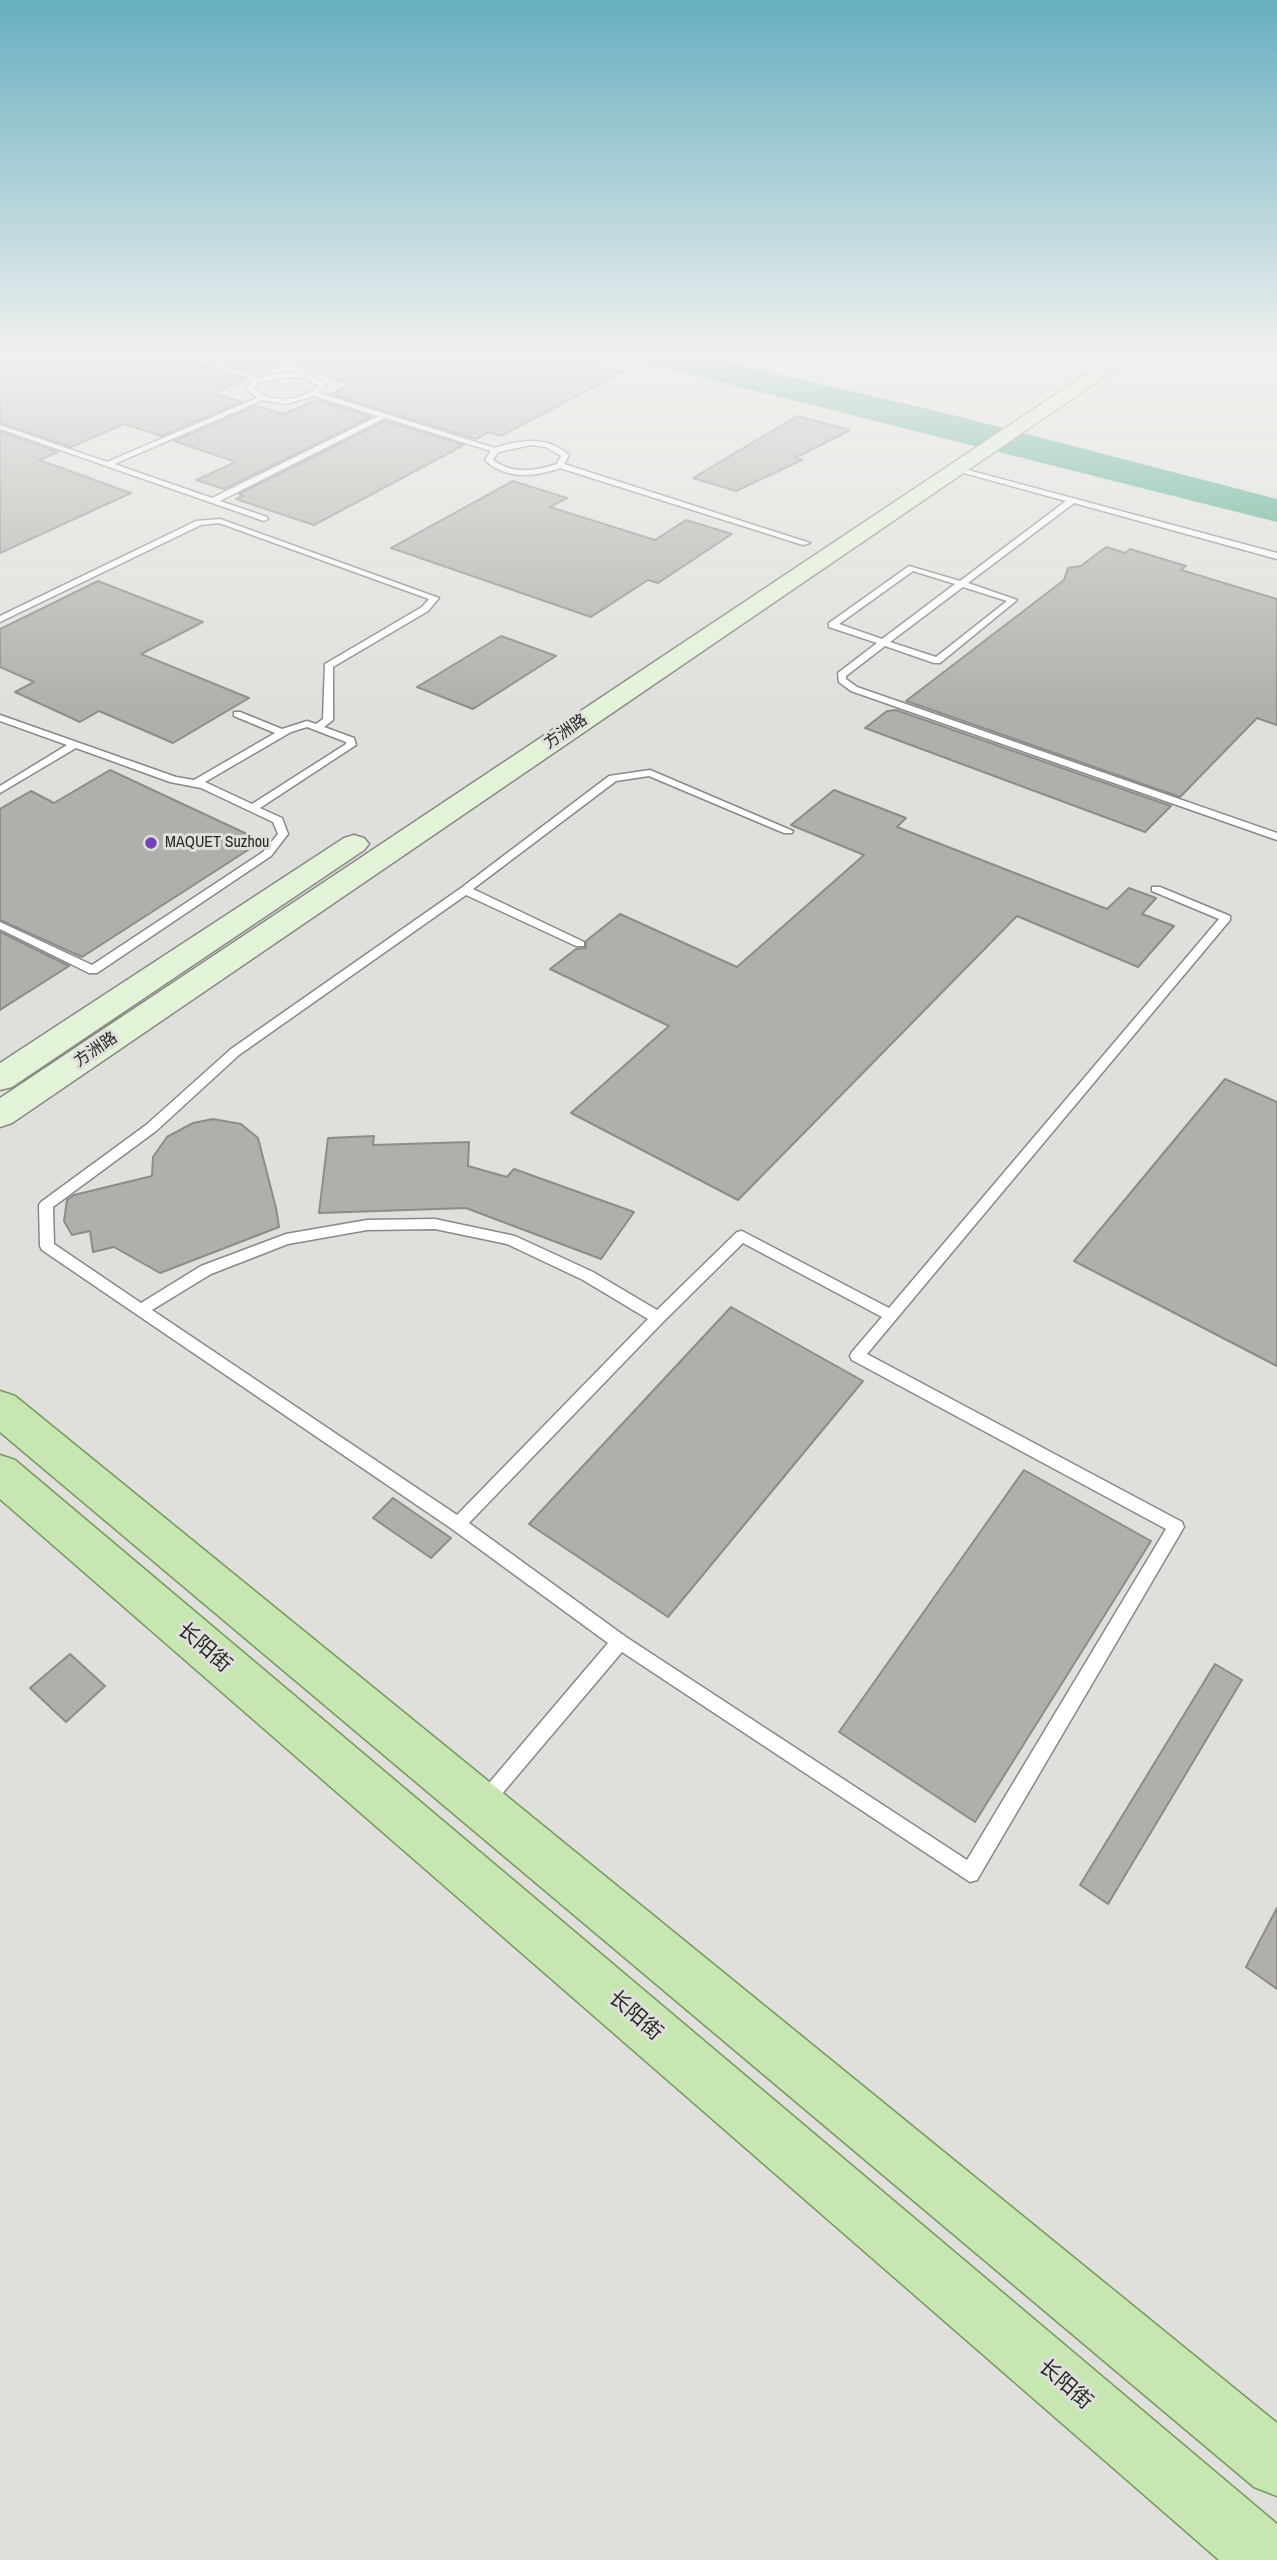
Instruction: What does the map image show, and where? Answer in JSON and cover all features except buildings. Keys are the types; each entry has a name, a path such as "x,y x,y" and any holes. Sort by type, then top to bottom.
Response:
{"main road":[{"name":"方洲路","path":"484,758 806,543 931,470"},
{"name":"方洲路","path":"0,1115 937,470"},
{"name":"方洲路","path":"0,1079 380,827"},
{"path":"0,1408 1277,2464"},
{"name":"长阳街","path":"0,1473 1269,2560"}],"lane":[{"path":"122,470 264,519"},
{"path":"211,502 274,470"},
{"path":"508,470 518,473 546,470"},
{"path":"577,470 806,543"},
{"path":"1008,470 1072,499 1277,556"},
{"path":"1072,499 841,675 842,680 854,689 1277,838"},
{"path":"0,619 199,523 220,521 435,598 425,609 327,666 328,720 318,727"},
{"path":"912,568 1013,600 937,661 883,642 832,625 912,568"},
{"path":"237,714 279,732"},
{"path":"0,718 174,780 196,783 278,820 283,834 267,854 93,970 0,925"},
{"path":"196,783 279,732 307,724 351,740 351,744 253,808"},
{"path":"0,790 74,745"},
{"path":"788,831 650,773 613,778 465,890 235,1052 151,1128 46,1205 47,1247 458,1524 620,1642 970,1873 1176,1527 857,1356 1226,918 1156,889"},
{"path":"465,890 580,944"},
{"path":"142,1309 206,1270 286,1239 367,1225 435,1224 510,1240 588,1276 659,1318"},
{"path":"458,1524 742,1236 891,1315"},
{"path":"481,1806 620,1642"}],"shaded area":[{"path":"1072,470 1167,470 1277,499 1277,522"}],"place":[{"name":"MAQUET Suzhou","path":"151,843"}]}
